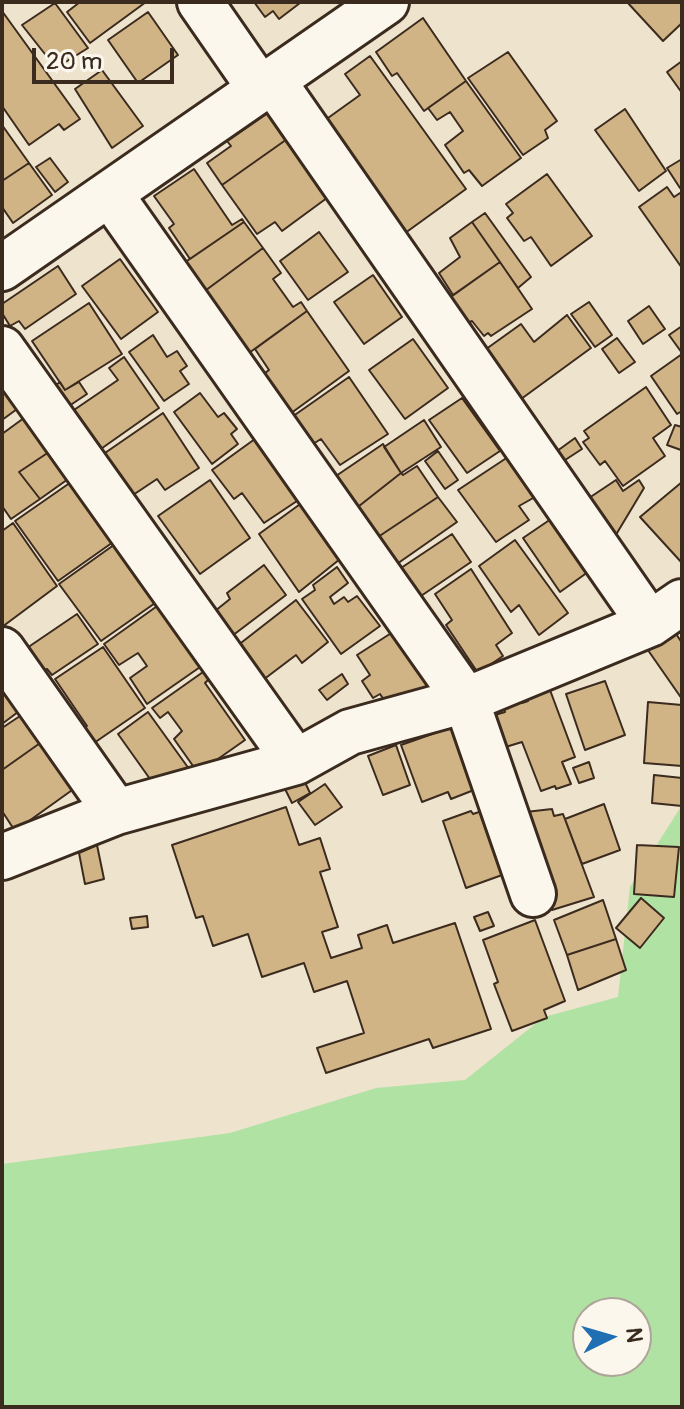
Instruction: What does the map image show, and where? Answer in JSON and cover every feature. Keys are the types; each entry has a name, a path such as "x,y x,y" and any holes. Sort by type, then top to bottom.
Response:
{"street":[{"path":"2,857 116,812 296,762 350,732 466,700 666,613 200,2"},
{"path":"2,268 386,2"},
{"path":"110,194 466,700 533,894"},
{"path":"2,349 296,762"},
{"path":"2,650 116,812"}],"green space":[{"path":"682,805 682,1407 2,1407 2,1164 230,1133 376,1088 465,1080 544,1017 618,997 630,887"}],"building":[{"path":"80,2 146,2 90,43 67,12"},
{"path":"254,2 300,3 279,19 273,11 265,17"},
{"path":"627,2 682,2 682,23 663,41"},
{"path":"55,3 88,48 56,68 22,25"},
{"path":"2,11 80,119 64,130 59,124 29,145 2,106"},
{"path":"148,12 178,55 138,83 108,40"},
{"path":"423,18 466,81 424,111 397,73 392,76 376,52"},
{"path":"508,52 557,121 545,130 548,138 523,155 468,78"},
{"path":"370,56 466,189 401,236 321,123 360,95 345,74"},
{"path":"682,61 682,93 667,72"},
{"path":"102,70 143,126 112,148 75,89"},
{"path":"466,81 521,158 482,186 469,170 464,173 445,145 463,131 450,112 437,120 428,108"},
{"path":"625,109 666,171 639,191 595,130"},
{"path":"272,110 290,137 222,185 207,163 231,146 227,141"},
{"path":"2,125 29,163 2,181"},
{"path":"290,137 331,195 282,231 275,222 257,234 222,185"},
{"path":"50,158 68,182 55,192 36,167"},
{"path":"682,159 682,186 680,188 667,168"},
{"path":"29,163 52,195 13,223 2,207 2,181"},
{"path":"194,169 232,225 242,219 244,222 190,259 169,228 174,224 154,196"},
{"path":"547,174 592,236 551,266 531,237 524,241 507,218 513,213 506,204"},
{"path":"667,187 674,197 680,193 682,196 682,268 639,207"},
{"path":"485,213 531,277 518,288 472,222"},
{"path":"244,222 263,248 198,296 178,267"},
{"path":"472,222 500,262 453,295 439,273 460,257 450,238"},
{"path":"319,232 348,272 308,300 280,261"},
{"path":"263,248 281,273 273,279 293,307 301,302 307,311 242,358 198,296"},
{"path":"120,259 158,312 121,339 82,286"},
{"path":"500,262 532,309 491,336 488,333 484,336 472,321 466,324 448,299"},
{"path":"58,266 76,294 25,329 19,321 10,326 2,313 2,304"},
{"path":"373,275 402,317 364,344 334,302"},
{"path":"589,302 612,335 595,347 571,314"},
{"path":"89,303 122,354 65,390 32,341"},
{"path":"649,306 665,329 643,344 628,321"},
{"path":"307,311 349,371 283,419 256,380 269,370 255,349"},
{"path":"567,315 591,348 517,402 482,352 521,324 534,342"},
{"path":"682,326 682,353 669,335"},
{"path":"153,335 167,357 177,351 187,366 180,371 189,384 164,401 129,352"},
{"path":"617,338 635,362 619,373 602,349"},
{"path":"413,339 448,388 405,419 369,370"},
{"path":"682,354 682,411 677,414 651,376"},
{"path":"124,357 159,408 98,451 71,412 118,380 109,368"},
{"path":"2,374 24,404 2,420"},
{"path":"349,377 388,434 340,465 321,439 308,447 289,419"},
{"path":"60,382 65,390 79,382 87,394 66,408 52,388"},
{"path":"646,387 671,425 653,438 665,456 623,486 605,461 600,465 583,442 589,438 584,431"},
{"path":"200,393 218,417 224,413 237,429 231,434 238,444 212,464 174,412"},
{"path":"462,398 500,451 467,473 429,420"},
{"path":"163,413 199,468 165,490 157,479 130,497 102,455"},
{"path":"28,415 52,450 19,472 40,499 11,519 2,506 2,434"},
{"path":"424,420 441,447 401,473 384,447"},
{"path":"675,425 682,427 681,450 667,445"},
{"path":"259,436 303,497 264,523 242,493 234,499 212,470"},
{"path":"575,438 582,449 559,464 553,454"},
{"path":"383,444 401,473 354,510 333,478"},
{"path":"52,450 71,477 40,499 19,472"},
{"path":"438,451 458,480 445,489 425,461"},
{"path":"508,457 535,497 519,506 529,520 496,542 458,490"},
{"path":"417,466 438,497 375,539 354,510 401,473 403,475"},
{"path":"74,480 116,540 58,581 15,521"},
{"path":"210,480 250,538 200,574 158,516"},
{"path":"616,480 623,491 639,480 644,488 614,538 586,500"},
{"path":"682,482 682,563 640,517"},
{"path":"438,497 457,522 394,566 375,539"},
{"path":"303,502 340,559 299,592 259,534"},
{"path":"551,519 588,572 560,592 523,538"},
{"path":"13,523 57,586 2,627 2,531"},
{"path":"452,534 471,562 418,598 398,570"},
{"path":"515,540 568,613 539,635 519,605 511,612 479,566"},
{"path":"118,542 158,601 101,641 59,584"},
{"path":"264,565 286,595 228,639 210,615 230,599 227,593"},
{"path":"337,567 348,583 330,597 334,604 344,597 348,602 357,596 380,626 341,654 302,599 315,590 313,585"},
{"path":"471,569 512,633 496,645 503,656 478,673 446,625 452,620 435,594"},
{"path":"296,600 328,642 302,663 296,655 263,680 237,646"},
{"path":"160,604 203,665 147,704 130,678 147,666 138,653 119,665 104,644"},
{"path":"77,614 98,644 52,675 47,669 39,673 24,650"},
{"path":"671,626 682,643 682,699 643,643"},
{"path":"396,630 435,687 391,710 380,694 373,698 362,681 370,675 357,655"},
{"path":"103,647 145,708 94,743 84,728 87,726 55,679"},
{"path":"203,672 209,679 205,683 245,740 198,773 174,739 182,731 168,712 160,718 152,708"},
{"path":"342,674 348,684 327,700 319,690"},
{"path":"2,679 22,709 2,724"},
{"path":"605,681 625,735 585,750 566,694"},
{"path":"547,682 575,757 562,762 571,784 541,791 522,742 499,749 488,717 505,712 501,700 518,694 522,703 528,701 524,689"},
{"path":"648,702 682,705 682,766 644,763"},
{"path":"148,712 192,773 155,786 118,734"},
{"path":"23,714 43,741 2,770 2,728"},
{"path":"452,727 479,788 451,799 448,792 422,802 401,745"},
{"path":"43,741 75,788 15,831 2,811 2,770"},
{"path":"396,745 410,785 383,795 368,756"},
{"path":"589,762 594,778 579,783 573,768"},
{"path":"654,775 682,778 682,806 652,803"},
{"path":"302,776 310,793 292,803 283,785"},
{"path":"325,784 342,807 315,825 298,802"},
{"path":"604,804 620,850 582,864 565,819"},
{"path":"286,807 299,845 320,838 330,869 320,872 338,927 322,932 331,958 362,948 358,935 387,925 393,943 455,923 491,1029 433,1048 429,1039 326,1073 317,1048 364,1033 347,981 314,992 304,963 262,977 248,934 213,946 203,916 196,918 172,845"},
{"path":"494,807 516,870 466,888 443,821"},
{"path":"552,809 554,816 563,814 594,897 552,910 517,813"},
{"path":"97,845 104,879 85,884 79,853"},
{"path":"637,845 679,847 674,897 634,894"},
{"path":"641,898 664,918 640,948 616,928"},
{"path":"603,900 616,939 567,955 554,920"},
{"path":"488,912 494,926 480,931 474,917"},
{"path":"147,916 148,927 132,929 130,918"},
{"path":"535,920 565,1001 544,1010 547,1018 512,1031 494,984 498,982 483,940"},
{"path":"616,939 626,970 578,990 567,955"}]}
